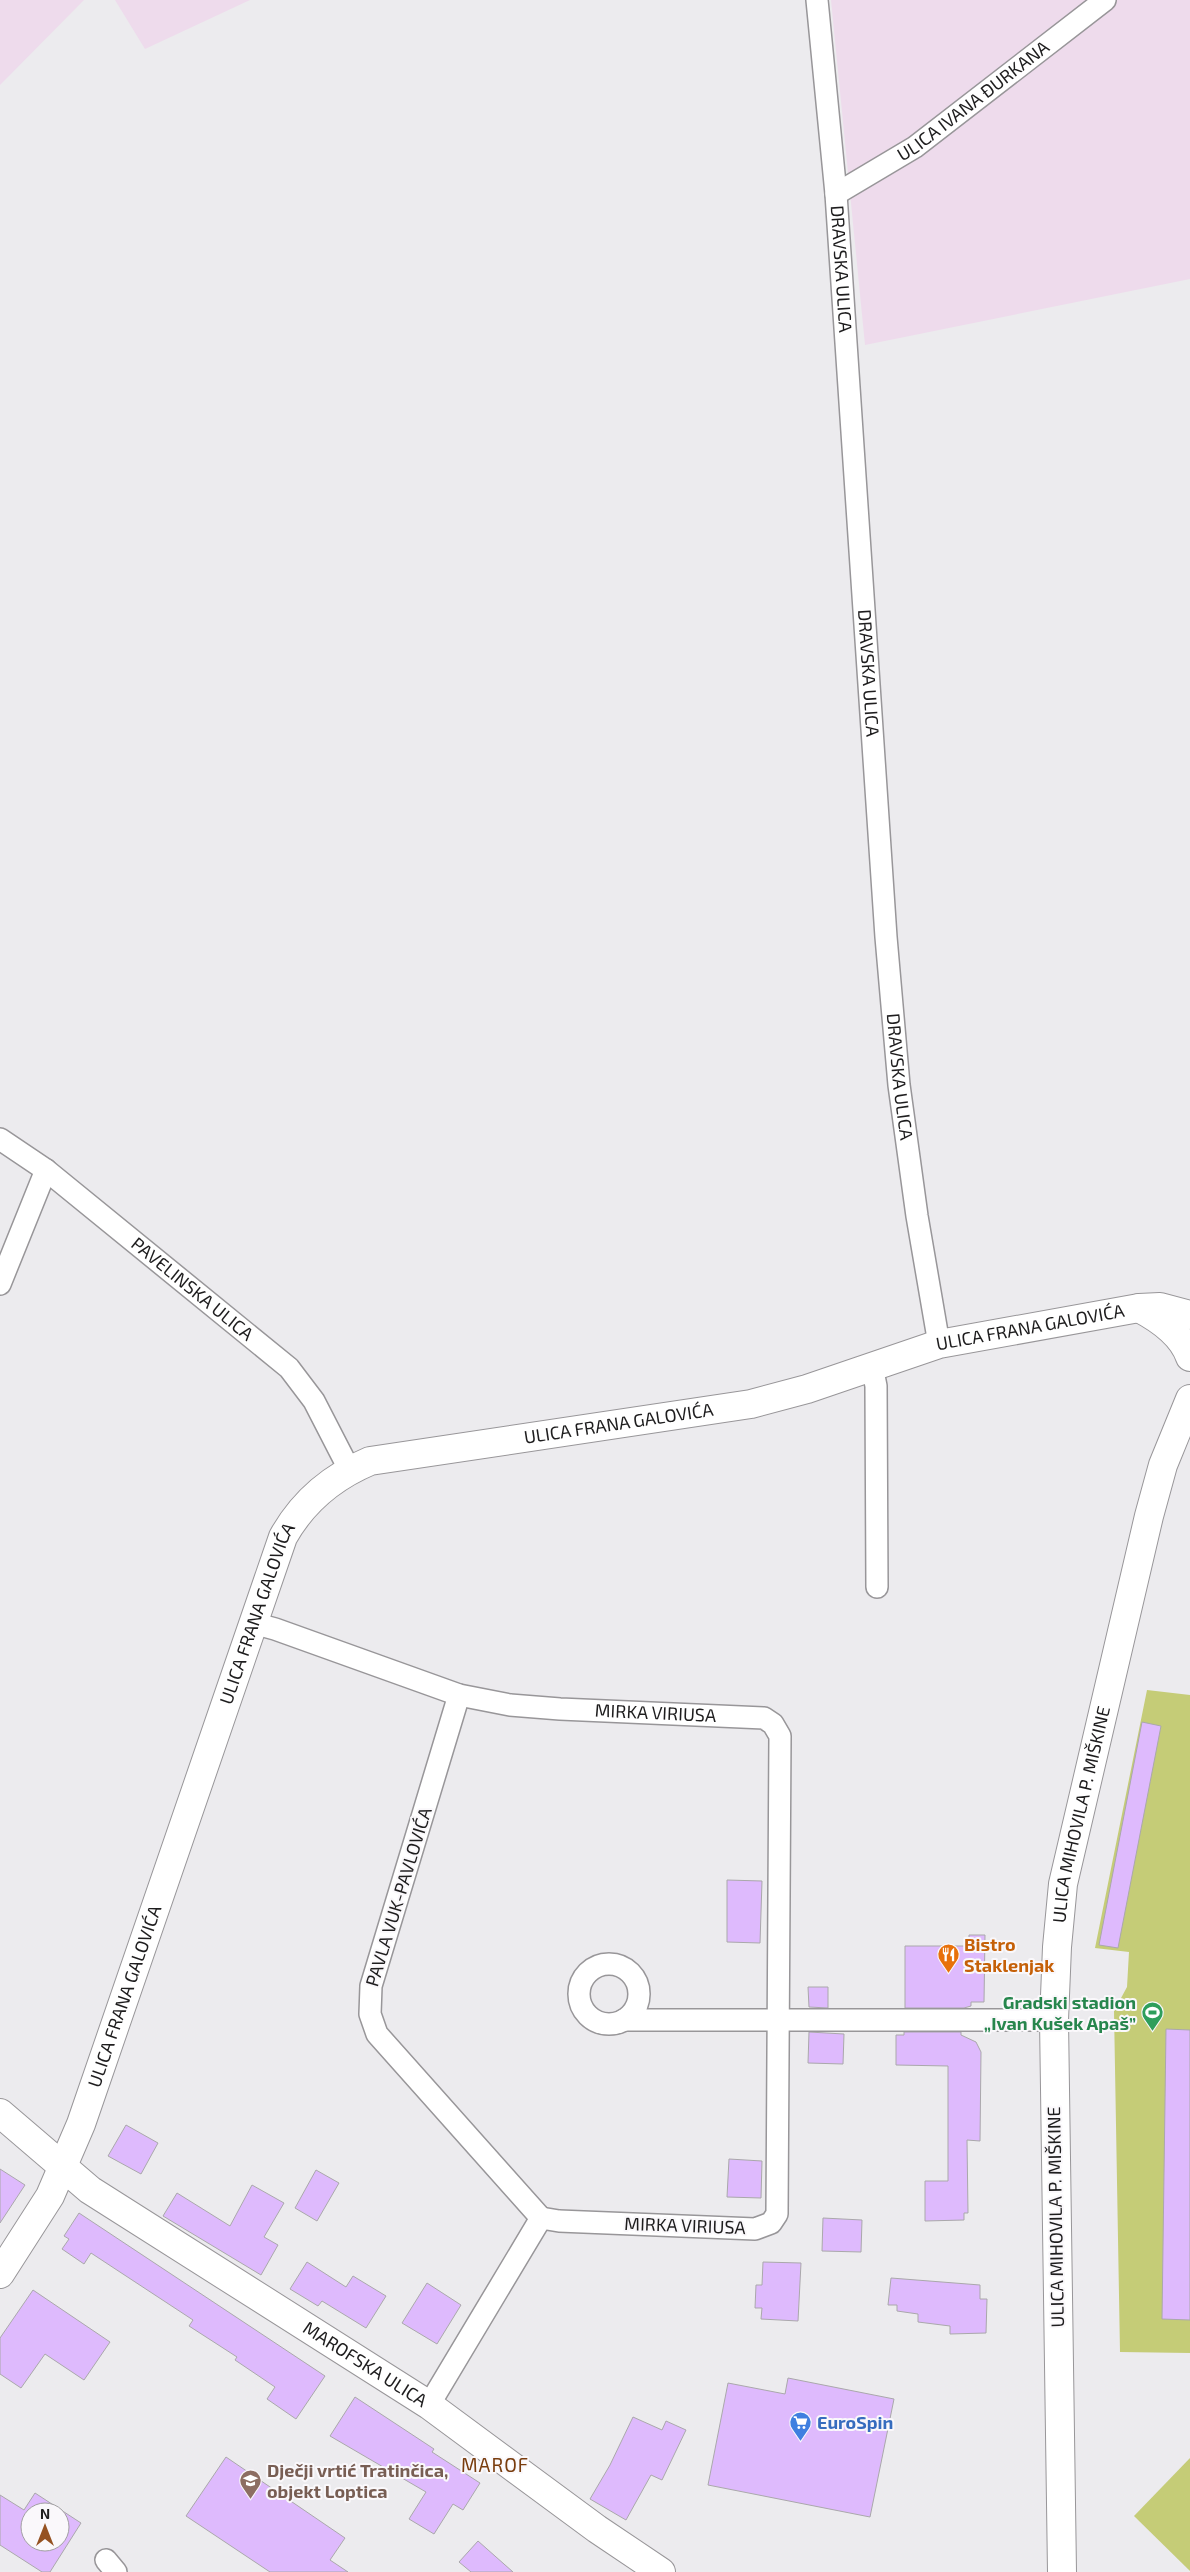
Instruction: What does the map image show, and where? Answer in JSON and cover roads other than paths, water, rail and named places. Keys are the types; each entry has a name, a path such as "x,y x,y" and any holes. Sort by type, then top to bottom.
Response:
{"main road":[{"path":"1190,1294 1145,1307 1177,1335 1190,1357"},
{"name":"ULICA FRANA GALOVIĆA","path":"0,2274 50,2196 84,2116 283,1537 290,1524 318,1491 350,1469 370,1461 391,1456 750,1404 807,1389 939,1344 1145,1307 1171,1309 1190,1315"},
{"name":"ULICA MIHOVILA P. MIŠKINE","path":"1062,2572 1054,2020 1057,1947 1063,1884 1149,1516 1163,1465 1190,1399"},
{"name":"MAROFSKA ULICA","path":"0,2113 90,2190 144,2226 223,2272 429,2405 597,2530 661,2572"}],"street":[{"name":"DRAVSKA ULICA","path":"817,0 836,194 886,938 899,1085 917,1216 939,1344"},
{"name":"ULICA IVANA ĐURKANA","path":"836,194 915,147 1105,0"},
{"name":"PAVELINSKA ULICA","path":"0,1139 46,1170 289,1368 314,1401 350,1469"},
{"path":"0,1284 46,1170"},
{"path":"872,1366 876,1386 878,1587"},
{"name":"MIRKA VIRIUSA","path":"253,1623 275,1629 460,1695 510,1705 560,1709 764,1718 773,1724 780,1736 780,2018 777,2214 771,2223 755,2228 559,2221 542,2218"},
{"name":"PAVLA VUK-PAVLOVIĆA","path":"460,1695 371,1986 370,2014 376,2034 542,2218"},
{"path":"624,2020 780,2018 1054,2020"},
{"path":"429,2405 542,2218"}],"place":[{"name":"Bistro Staklenjak","path":"948,1974"},
{"name":"Gradski stadion „Ivan Kušek Apaš”","path":"1152,2032"},
{"name":"EuroSpin","path":"801,2442"},
{"name":"Dječji vrtić Tratinčica, objekt Loptica","path":"251,2500"}],"district":[{"name":"MAROF","path":"495,2465"}]}
